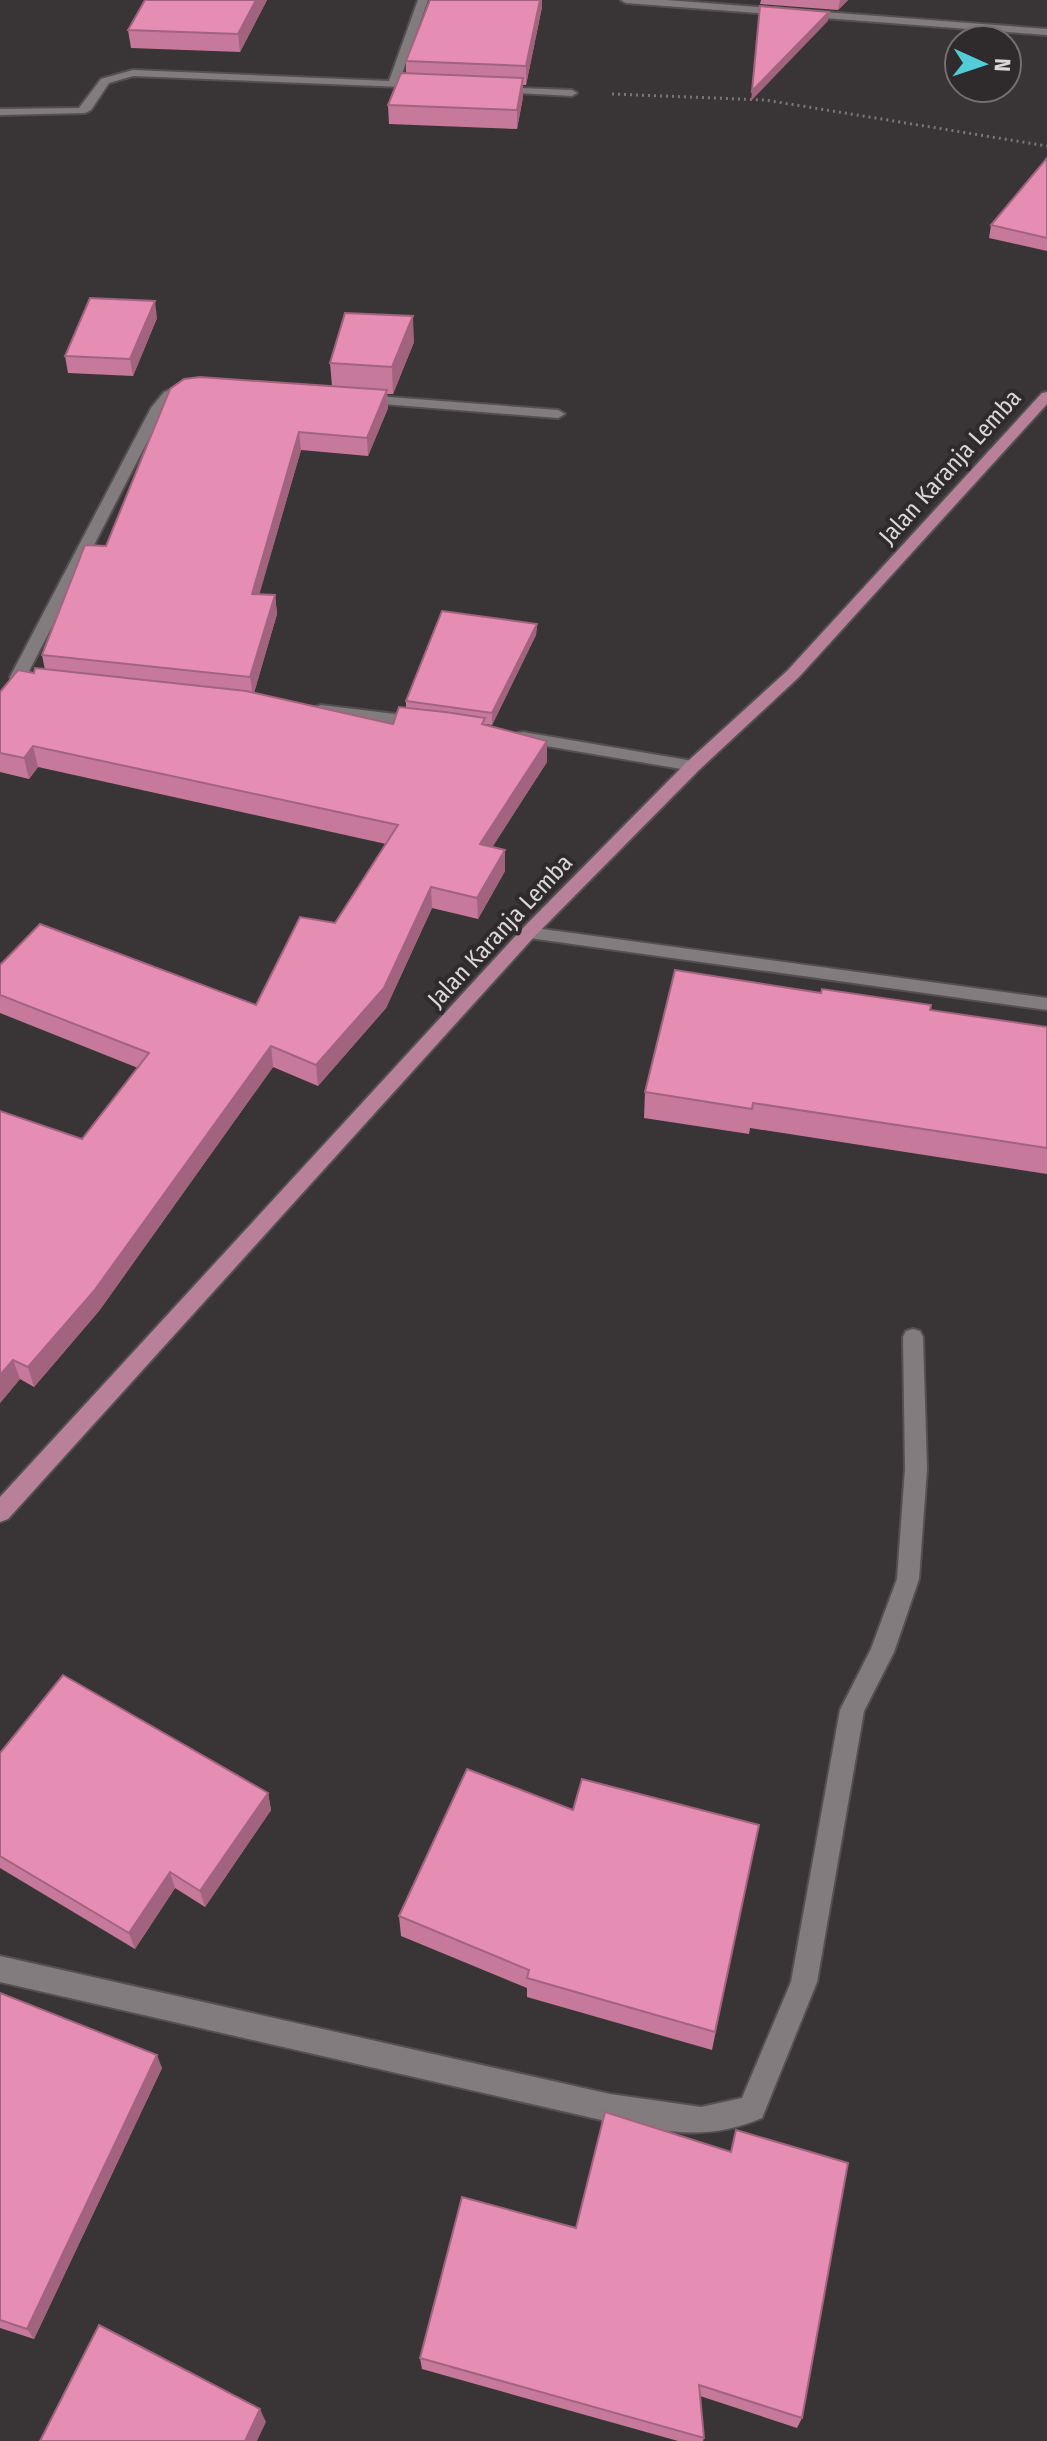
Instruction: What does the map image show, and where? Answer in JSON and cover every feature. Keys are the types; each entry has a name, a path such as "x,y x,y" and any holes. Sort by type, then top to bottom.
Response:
{"main road":[{"name":"Jalan Karanja Lemba","path":"0,1512 528,933 693,766 793,674 1047,396"}],"street":[{"path":"393,84 423,0"},
{"path":"626,0 1047,32"},
{"path":"0,112 81,111 87,108 105,81 133,73 438,86"},
{"path":"483,89 572,93"},
{"path":"0,677 25,678 158,408 169,395 198,387"},
{"path":"352,398 558,414"},
{"path":"307,709 431,723"},
{"path":"507,734 693,766"},
{"path":"528,933 1047,1004"},
{"path":"0,1969 610,2108 707,2122 734,2118 752,2108 804,1982 852,1710 882,1652 908,1579 916,1469 913,1337"}],"path":[{"path":"572,93 765,100 1047,146"}],"building":[{"path":"145,0 256,0 238,34 128,30"},
{"path":"430,0 540,0 526,66 406,61"},
{"path":"760,6 829,12 752,91"},
{"path":"401,73 523,78 517,110 388,105"},
{"path":"1047,158 1047,238 991,225"},
{"path":"90,298 155,301 130,359 65,356"},
{"path":"345,313 413,316 392,367 330,363"},
{"path":"200,377 387,390 367,438 299,432 252,594 275,595 250,677 42,655 85,545 106,546 170,389 184,379"},
{"path":"442,611 537,624 492,713 406,701"},
{"path":"35,668 246,691 393,724 399,707 445,712 485,718 482,724 547,741 480,844 505,850 477,898 431,887 384,988 316,1065 271,1046 94,1291 28,1367 13,1360 0,1375 0,1111 82,1139 149,1053 0,995 0,965 40,924 256,1005 300,917 335,923 398,825 33,746 24,758 0,753 0,692 18,670 34,673"},
{"path":"675,970 821,993 822,989 931,1005 930,1010 1047,1027 1047,1148 753,1103 752,1109 645,1092"},
{"path":"63,1675 268,1793 200,1891 170,1872 129,1933 0,1856 0,1753"},
{"path":"467,1769 573,1810 582,1779 759,1825 715,2032 527,1978 529,1970 399,1916"},
{"path":"0,1993 157,2055 27,2329 0,2320"},
{"path":"605,2112 731,2152 736,2130 848,2163 802,2418 699,2385 704,2438 420,2358 462,2197 576,2228"},
{"path":"99,2325 260,2409 245,2441 40,2441"}]}
